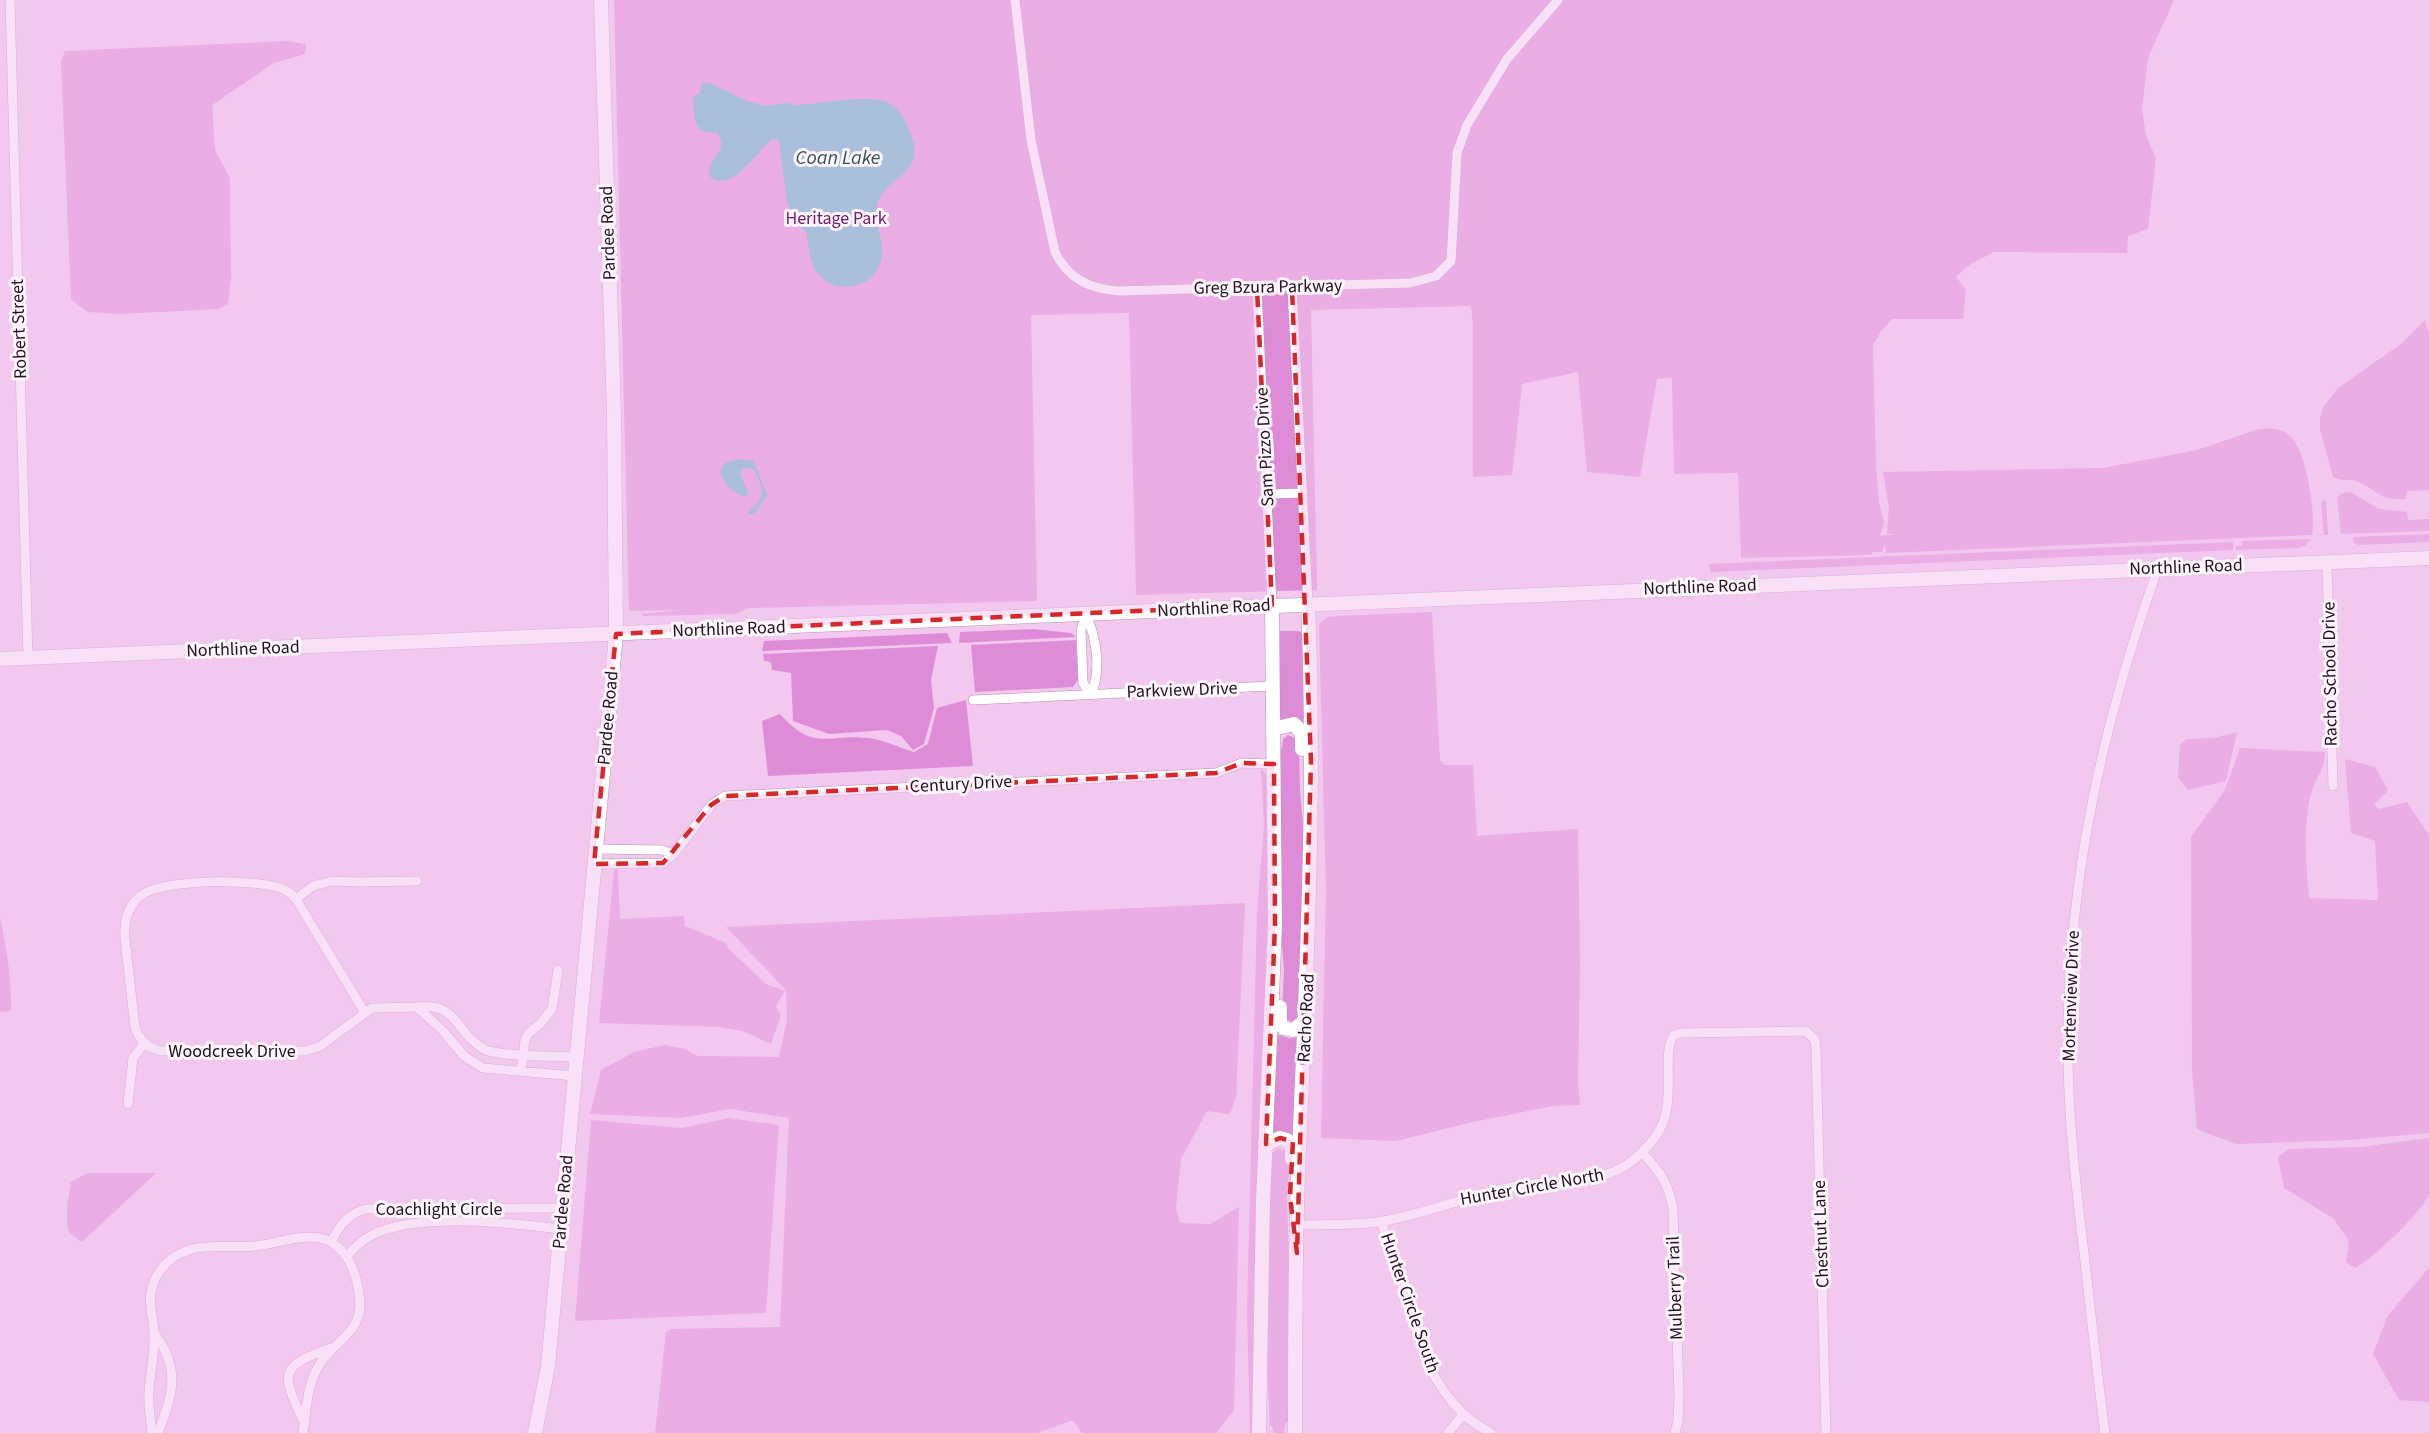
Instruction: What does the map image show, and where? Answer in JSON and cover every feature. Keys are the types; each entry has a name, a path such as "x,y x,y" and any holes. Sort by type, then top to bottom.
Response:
{"main road":[{"name":"Pardee Road","path":"535,1433 548,1366 616,634 614,415 601,0"},
{"name":"Northline Road","path":"0,659 2429,558"},
{"name":"Racho Road","path":"1295,1432 1297,1225 1310,847 1311,744 1308,604"},
{"name":"Racho Road","path":"1259,1433 1260,1326 1275,925 1272,605"},
{"path":"1273,729 1294,724 1302,733 1303,789 1310,847"},
{"path":"1275,925 1281,970 1280,1024 1284,1028 1293,1030 1305,1021"},
{"path":"1266,1144 1280,1138 1291,1143 1290,1197 1297,1253"},
{"path":"1260,1326 1267,1379 1268,1433"}],"street":[{"name":"Robert Street","path":"10,0 28,658"},
{"name":"Greg Bzura Parkway","path":"1015,0 1031,140 1052,239 1060,262 1067,271 1093,288 1106,290 1292,288 1410,283 1436,276 1451,261 1455,221 1455,169 1457,153 1467,125 1508,59 1558,0"},
{"name":"Sam Pizzo Drive","path":"1257,288 1272,605"},
{"name":"Sam Pizzo Drive","path":"1292,288 1308,604"},
{"path":"1267,494 1303,493"},
{"name":"Racho School Drive","path":"2327,561 2333,786"},
{"name":"Mortenview Drive","path":"2105,1433 2072,1145 2067,1051 2071,954 2081,858 2100,761 2120,682 2157,568"},
{"path":"1086,614 1094,637 1097,681 1091,694 1083,683 1081,631 1086,614"},
{"name":"Parkview Drive","path":"973,700 1273,687"},
{"name":"Century Drive","path":"674,854 711,805 725,796 1216,773 1242,763 1274,764"},
{"path":"595,849 662,850 674,854"},
{"path":"594,864 663,863 674,854"},
{"path":"365,1013 296,899 314,886 332,881 417,881"},
{"name":"Woodcreek Drive","path":"296,899 286,890 274,886 195,882 160,886 139,896 128,913 124,925 135,1027 144,1044 162,1051 304,1051 319,1047 365,1013 380,1007 433,1005 449,1012 475,1042 491,1052 577,1057"},
{"path":"521,1071 522,1054 529,1033 542,1023 552,1009 558,970"},
{"path":"417,1007 444,1032 464,1056 483,1068 575,1076"},
{"name":"Hunter Circle North","path":"1297,1225 1381,1221 1492,1191 1544,1182 1590,1178 1613,1172 1628,1165 1643,1153 1664,1122 1669,1103 1669,1048 1674,1035 1800,1030 1812,1035"},
{"name":"Chestnut Lane","path":"1812,1035 1816,1049 1826,1433"},
{"path":"464,1056 475,1042"},
{"path":"128,1104 133,1058 144,1044"},
{"name":"Mulberry Trail","path":"1643,1153 1663,1175 1670,1191 1673,1210 1678,1394 1678,1421 1675,1433"},
{"name":"Coachlight Circle","path":"331,1242 348,1216 366,1209 563,1208"},
{"name":"Hunter Circle South","path":"1381,1221 1428,1365 1439,1385 1463,1416 1491,1433"},
{"name":"Coachlight Circle","path":"347,1256 372,1235 401,1225 423,1222 473,1222 561,1229"},
{"path":"153,1433 148,1394 154,1333 149,1309 150,1293 166,1264 179,1255 201,1248 254,1246 310,1238 331,1242 347,1256 353,1270 359,1297 359,1316 350,1333 325,1354 313,1377 304,1428"},
{"path":"154,1333 167,1354 172,1375 171,1395 158,1433"},
{"path":"304,1428 289,1390 288,1376 298,1361 334,1347"},
{"path":"1448,1433 1463,1416"}],"highlighted area":[{"path":"1257,288 1292,288 1311,761 1297,1253 1290,1196 1293,1141 1280,1138 1266,1144 1275,925 1274,764 1242,763 1216,773 725,796 711,805 663,863 594,864 616,634 1272,605"}],"green space":[{"name":"Heritage Park","path":"614,0 2174,0 2148,58 2142,108 2146,136 2156,158 2148,229 2128,236 2127,253 1994,252 1969,265 1956,277 1966,290 1963,319 1892,319 1881,331 1873,345 1876,467 1879,502 1884,522 1880,536 1896,534 1887,534 1889,508 1883,472 2103,468 2197,450 2259,429 2280,430 2287,433 2296,444 2309,483 2313,512 2312,535 1886,553 1885,544 1882,552 1872,552 1872,555 1741,558 1738,473 1674,474 1672,378 1657,379 1640,477 1587,472 1578,372 1522,384 1512,475 1473,477 1471,306 1311,310 1317,590 1136,595 1129,313 1031,315 1037,601 748,608 735,614 643,616 641,614 680,610 629,611"},
{"path":"288,41 306,44 305,54 274,63 212,105 215,150 230,178 231,279 228,304 217,309 121,314 87,312 71,299 61,61 65,51"},
{"path":"2425,320 2429,333 2429,490 2407,491 2406,499 2396,499 2383,496 2356,481 2333,477 2320,430 2320,417 2324,406 2338,388 2401,344"},
{"path":"2350,492 2379,509 2407,512 2408,520 2429,519 2429,531 2341,534 2337,498 2341,493"},
{"path":"2323,500 2326,501 2328,535 2324,535 2321,503"},
{"path":"2429,534 2429,542 2359,545 2353,542 2353,537"},
{"path":"2311,539 2298,548 2236,550 2236,546 2242,546 2242,541"},
{"path":"2233,542 2233,550 1711,572 1708,564"},
{"path":"1432,612 1440,760 1444,765 1473,765 1477,836 1578,829 1580,965 1578,1084 1580,1105 1553,1106 1396,1141 1321,1138 1326,890 1319,624 1328,617"},
{"path":"1034,629 1071,633 1076,637 959,643 960,632"},
{"path":"1280,631 1302,633 1304,720 1302,722 1282,720 1280,717 1278,656"},
{"path":"947,633 952,643 762,651 764,641"},
{"path":"1076,640 1078,680 1073,687 975,692 971,645"},
{"path":"938,646 931,680 934,708 924,744 913,750 901,736 887,730 829,734 793,721 791,673 772,670 771,662 764,661 763,654"},
{"path":"966,700 973,766 768,776 762,721 780,714 803,734 812,737 822,739 869,738 914,752 928,744 937,708"},
{"path":"2237,732 2226,781 2188,790 2178,777 2180,745 2186,739 2214,738"},
{"path":"1288,735 1295,738 1299,746 1305,845 1298,1018 1291,1022 1285,1018 1282,1011 1284,970 1280,918 1280,749 1283,739"},
{"path":"2240,748 2325,752 2307,815 2306,858 2309,898 2378,900 2375,841 2351,833 2345,759 2375,767 2388,790 2374,805 2379,809 2407,802 2429,835 2429,1133 2350,1140 2236,1144 2197,1129 2192,1069 2191,837 2225,790"},
{"path":"1261,769 1268,776 1267,940 1253,1433 1250,1433 1247,1310 1257,913 1264,825"},
{"path":"618,869 620,919 684,916 685,926 726,943 729,949 766,984 785,991 776,1006 781,1015 771,1044 742,1031 720,1027 599,1023 614,870"},
{"path":"1245,903 1236,1097 1230,1114 1207,1111 1181,1159 1176,1208 1180,1223 1210,1224 1239,1207 1234,1410 1216,1433 1082,1433 1073,1420 1037,1433 655,1433 666,1332 671,1329 780,1327 789,1118 730,1109 681,1118 590,1114 601,1070 634,1052 665,1045 685,1049 697,1056 779,1057 787,1020 786,990 726,927"},
{"path":"0,916 11,987 11,1011 0,1012"},
{"path":"1276,1036 1298,1038 1294,1136 1271,1131"},
{"path":"729,1118 779,1125 766,1313 575,1321 591,1120 681,1128"},
{"path":"2429,1138 2429,1195 2417,1212 2395,1235 2355,1268 2346,1262 2349,1241 2334,1219 2284,1188 2278,1157 2289,1149 2361,1147"},
{"path":"1277,1148 1285,1151 1289,1169 1287,1201 1290,1312 1289,1422 1286,1422 1284,1433 1274,1433 1270,1426 1265,1326 1270,1159"},
{"path":"88,1173 156,1173 82,1242 68,1228 68,1205 71,1182"},
{"path":"2429,1268 2429,1402 2399,1400 2373,1354 2388,1315"}],"water":[{"name":"Coan Lake","path":"702,83 710,83 747,101 765,106 871,99 891,104 897,109 912,137 914,157 905,172 885,190 878,202 877,217 882,254 877,270 871,278 854,286 844,287 826,282 816,271 811,260 806,232 796,223 787,202 779,140 772,139 737,174 719,181 711,178 710,166 719,151 721,140 717,133 702,131 696,123 693,97 700,93"},
{"path":"740,459 754,461 767,495 755,513 750,515 748,512 759,501 762,492 754,469 744,468 740,473 748,493 745,497 729,487 720,471 725,463"}]}
